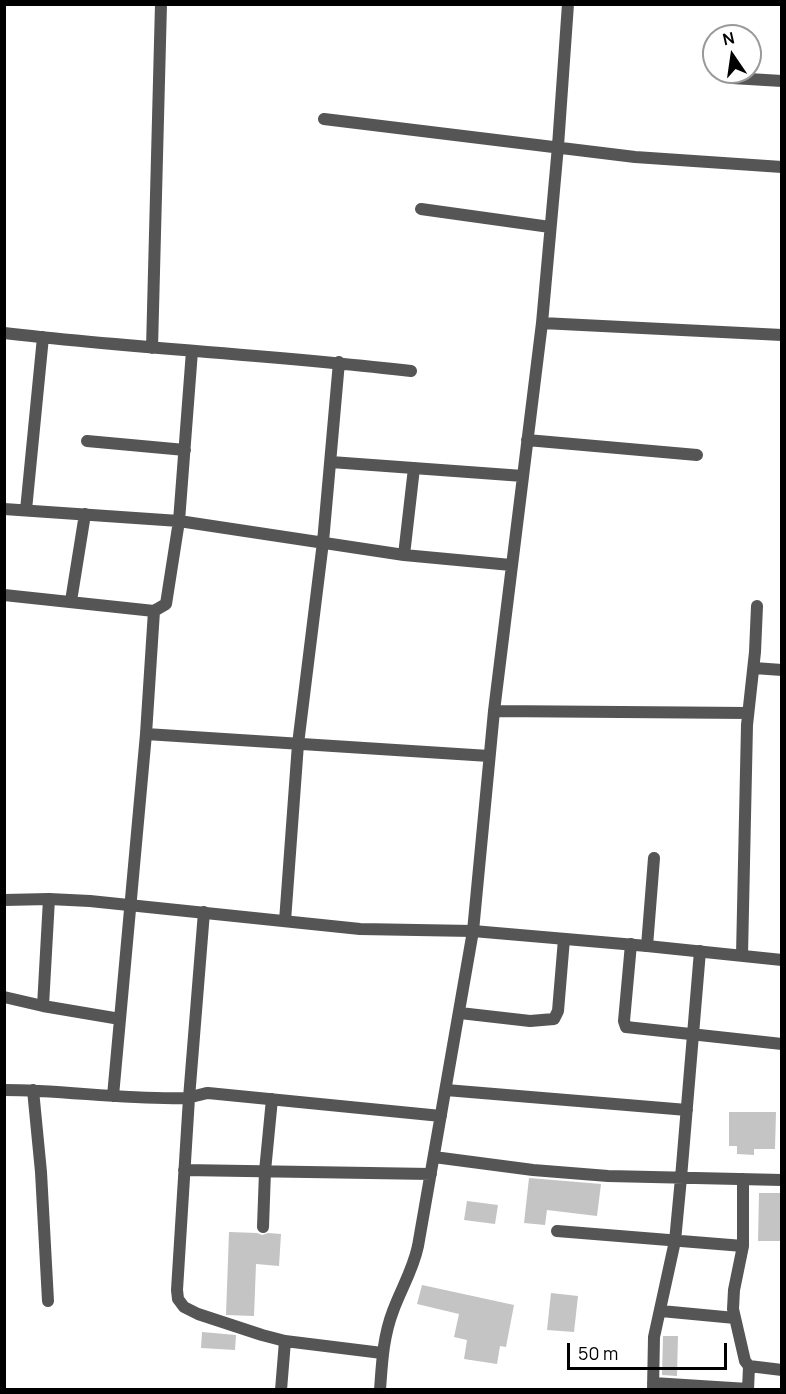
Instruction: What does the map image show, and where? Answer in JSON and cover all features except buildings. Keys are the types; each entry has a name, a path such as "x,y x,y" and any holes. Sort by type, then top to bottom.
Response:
{"street":[{"path":"152,348 160,4"},
{"path":"380,1389 386,1331 416,1257 473,931 494,711 542,322 568,4"},
{"path":"762,80 782,81"},
{"path":"324,119 635,157 782,167"},
{"path":"421,209 550,227"},
{"path":"542,322 782,336"},
{"path":"4,333 152,348 339,362 411,371"},
{"path":"26,510 43,338"},
{"path":"4,595 154,611 166,604 179,520 192,351"},
{"path":"285,921 298,744 323,542 339,362"},
{"path":"527,440 697,455"},
{"path":"87,441 185,450"},
{"path":"331,462 523,476"},
{"path":"404,555 414,468"},
{"path":"4,509 179,520 404,555 511,565"},
{"path":"71,601 85,514"},
{"path":"742,955 748,713 754,668 757,606"},
{"path":"113,1096 146,734 154,611"},
{"path":"754,668 782,670"},
{"path":"494,711 748,713"},
{"path":"146,734 489,756"},
{"path":"647,946 654,858"},
{"path":"4,900 49,899 130,904 360,929 473,931 631,944 782,960"},
{"path":"43,1006 49,899"},
{"path":"204,912 184,1170 178,1299 184,1307 198,1314 285,1341 382,1353"},
{"path":"460,1013 530,1021 554,1019 558,1011 564,939"},
{"path":"631,944 624,1026 694,1036 782,1044"},
{"path":"700,951 675,1241 654,1337 653,1386 748,1389 748,1366 735,1318 733,1300 743,1246 744,1179"},
{"path":"4,997 43,1006 120,1018"},
{"path":"4,1090 189,1098 208,1093 441,1116"},
{"path":"33,1090 41,1172 48,1301"},
{"path":"446,1090 687,1110"},
{"path":"263,1227 265,1171 272,1099"},
{"path":"434,1156 533,1170 608,1176 782,1180"},
{"path":"184,1170 431,1174"},
{"path":"557,1231 743,1246"},
{"path":"661,1311 735,1318"},
{"path":"281,1389 285,1341"},
{"path":"748,1366 782,1370"}]}
